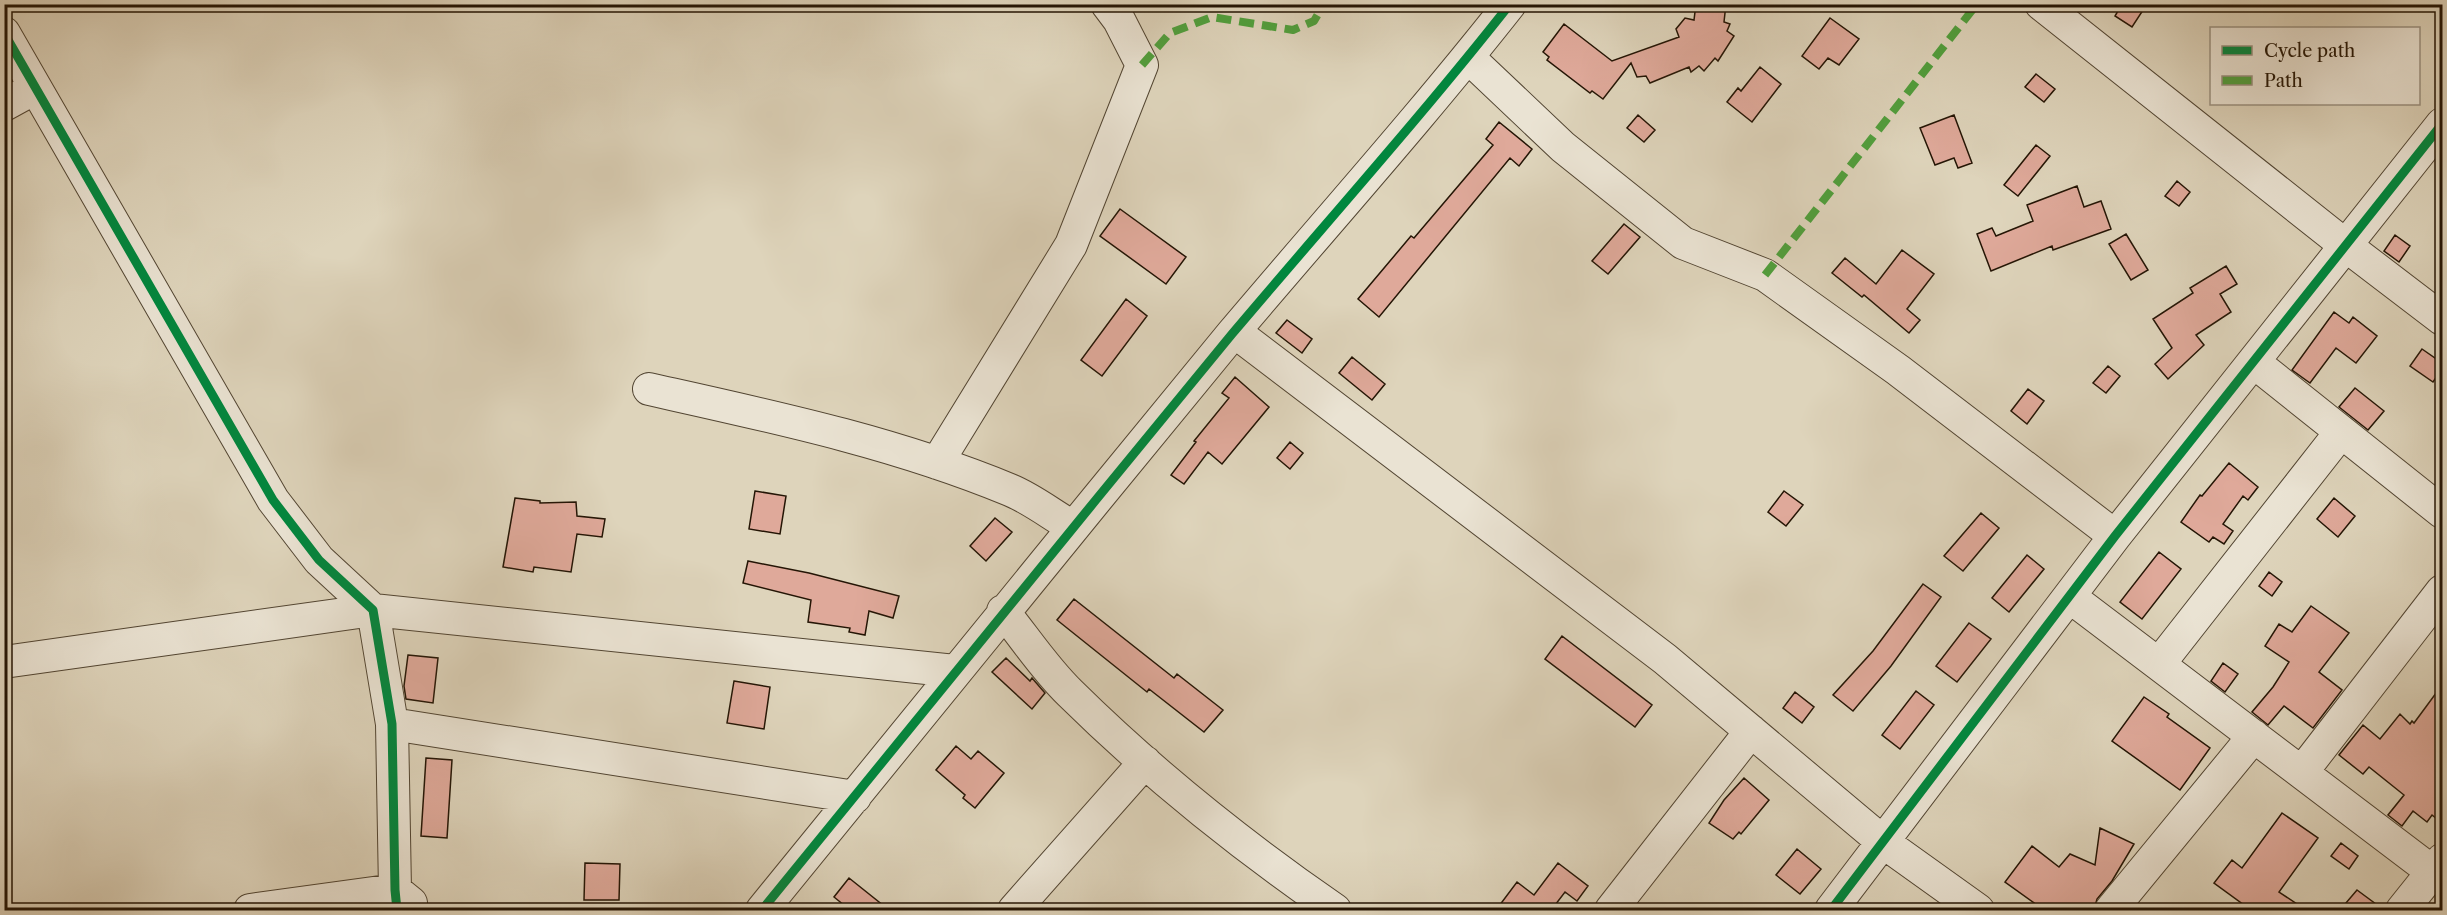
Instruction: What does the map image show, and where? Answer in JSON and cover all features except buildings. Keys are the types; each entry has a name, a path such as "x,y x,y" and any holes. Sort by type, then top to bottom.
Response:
{"street":[{"path":"937,463 1071,245 1142,65 1119,20 1107,4"},
{"path":"762,910 1003,611 1510,4"},
{"path":"2041,4 2442,319"},
{"path":"4,33 273,500 319,560 373,610 392,724 396,900"},
{"path":"1468,57 1563,147 1683,243 1765,275 1898,370 2115,536"},
{"path":"4,105 35,88"},
{"path":"1831,910 2115,536 2255,363 2345,245 2442,124"},
{"path":"1234,332 1665,659 1883,842 1978,910"},
{"path":"2255,363 2442,512"},
{"path":"649,389 816,427 937,463 1012,491 1073,527"},
{"path":"2159,664 2341,432"},
{"path":"2302,772 2442,591"},
{"path":"2070,597 2302,772 2439,870 2402,910"},
{"path":"4,662 373,610 956,671"},
{"path":"1003,611 1068,691 1145,762 1260,858 1335,910"},
{"path":"392,724 855,797"},
{"path":"1611,910 1751,731"},
{"path":"2111,910 2254,736"},
{"path":"1014,910 1145,762"},
{"path":"250,910 396,900 419,910"}],"marked path":[{"path":"1142,65 1170,33 1212,17 1293,30 1314,21 1324,4"},
{"path":"1765,275 1977,4"}],"cycle path":[{"path":"762,910 1232,334 1510,4"},
{"path":"4,33 273,500 319,560 373,610 392,724 397,910"},
{"path":"1831,910 2115,536 2442,124"}]}
